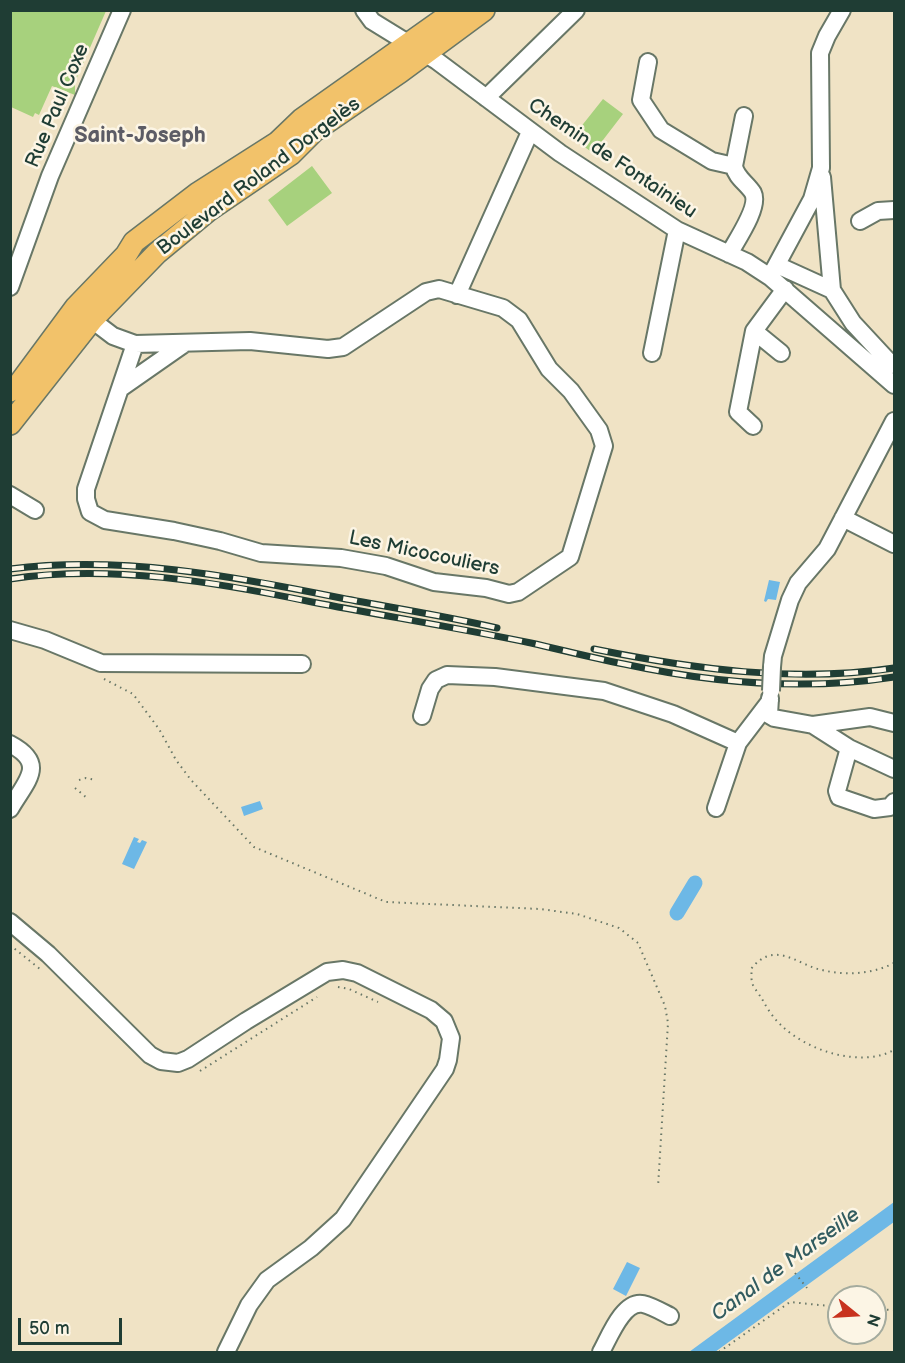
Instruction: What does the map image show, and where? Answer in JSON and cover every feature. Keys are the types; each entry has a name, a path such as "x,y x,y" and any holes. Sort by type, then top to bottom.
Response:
{"main road":[{"name":"Boulevard Roland Dorgelès","path":"10,391 84,314 209,210 291,154 314,131 417,48 456,10"},
{"name":"Boulevard Roland Dorgelès","path":"417,48 484,10"},
{"name":"Boulevard Roland Dorgelès","path":"10,423 84,314"}],"street":[{"name":"Rue Paul Coxe","path":"10,288 50,176 122,10"},
{"name":"Chemin de Fontainieu","path":"364,10 372,21 417,48 530,132 677,230 773,271 784,289 889,366 894,385"},
{"path":"486,98 576,10"},
{"path":"842,10 820,53 821,168 832,290 853,323 889,366"},
{"path":"648,62 641,100 661,130 712,160 734,166"},
{"path":"729,254 746,224 754,202 754,194 735,172 734,166 744,116"},
{"path":"457,295 530,132"},
{"path":"821,168 812,199 773,271 832,290"},
{"path":"860,221 878,211 894,210"},
{"path":"652,353 677,230"},
{"name":"Les Micocouliers","path":"84,314 113,336 135,344 250,341 328,349 343,347 426,292 439,289 503,308 519,320 549,369 571,392 599,430 604,446 570,557 518,592 509,594 486,588 434,582 386,566 341,558 261,553 186,533 105,520 90,512 86,489 135,344"},
{"path":"753,426 738,412 754,331 784,289"},
{"path":"754,331 781,353"},
{"path":"121,388 184,344"},
{"path":"894,421 827,549 798,583 790,600 772,667 769,715 774,718 813,725 870,717 894,723"},
{"path":"10,495 35,510"},
{"path":"843,518 894,544"},
{"path":"10,630 45,640 100,663 302,664"},
{"path":"422,716 430,689 436,680 447,675 486,676 604,691 673,714 738,743"},
{"path":"716,808 738,743 771,696"},
{"path":"813,725 849,748 894,770"},
{"path":"10,744 24,751 32,764 31,772 10,809"},
{"path":"849,748 837,791 839,797 874,809 890,807 894,802"},
{"path":"10,922 48,954 150,1054 161,1061 178,1063 188,1059 327,972 343,970 357,973 431,1010 444,1021 451,1038 445,1069 343,1219 311,1248 267,1280 249,1305 226,1353"},
{"path":"601,1353 623,1313 632,1306 641,1304 670,1316"}],"path":[{"path":"98,676 133,694 159,729 186,773 254,847 386,902 540,909 577,914 626,932 638,943 665,1006 668,1023 658,1187"},
{"path":"79,780 86,778 95,780"},
{"path":"75,788 87,798"},
{"path":"10,945 39,968"},
{"path":"894,963 884,968 848,974 820,970 792,957 770,956 759,958 751,969 752,984 768,1010 782,1026 804,1042 835,1053 864,1058 883,1056 894,1050"},
{"path":"333,987 349,988 387,1006"},
{"path":"220,1059 323,993"},
{"path":"795,1273 807,1288"},
{"path":"719,1353 790,1302 827,1306"}],"green space":[{"path":"11,10 106,11 75,82 75,95 52,86 39,115 35,113 33,117 11,107"},
{"path":"603,99 623,114 593,153 572,138"},
{"path":"312,166 332,193 287,226 268,200"}],"water":[{"path":"769,580 780,582 776,600 768,599 766,602 764,601"},
{"path":"260,801 263,809 244,816 241,807"},
{"path":"134,837 139,839 137,842 140,843 142,840 147,842 134,869 122,864"},
{"path":"894,1202 894,1222 715,1352 689,1352"},
{"path":"627,1262 640,1268 626,1296 613,1289"}],"waterway":[{"path":"677,913 695,883"}],"railway":[{"path":"10,569 52,565 135,566 218,575 497,628"},
{"path":"10,579 86,573 124,574 200,582 531,643 657,671 725,680 827,684 894,677"},
{"path":"594,649 669,663 744,672 819,674 894,668"}],"district":[{"name":"Saint-Joseph","path":"140,136"}],"water label":[{"name":"Canal de Marseille","path":"786,1265"}]}
